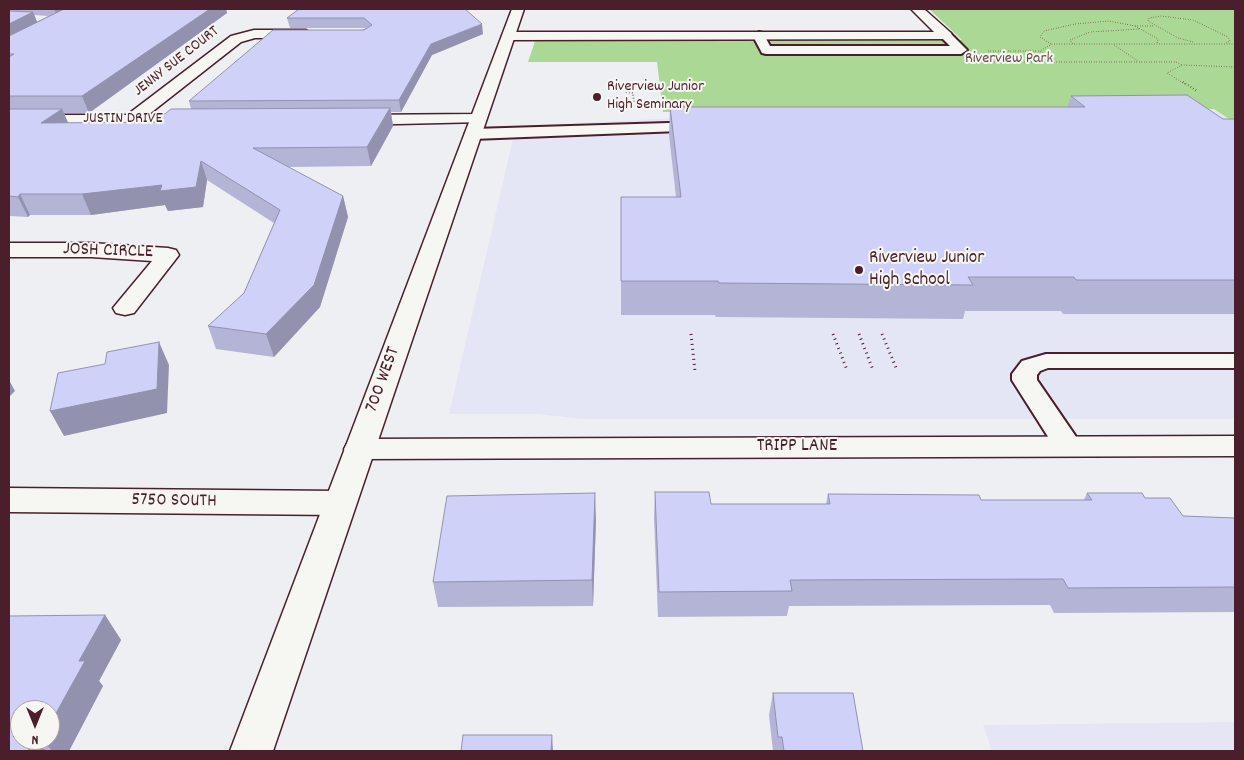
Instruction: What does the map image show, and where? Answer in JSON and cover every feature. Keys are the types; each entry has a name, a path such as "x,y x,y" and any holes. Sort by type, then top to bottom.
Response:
{"street":[{"name":"700 WEST","path":"251,751 518,9"},
{"path":"917,9 946,36"},
{"name":"JENNY SUE COURT","path":"131,120 236,39 254,34 317,34"},
{"path":"508,36 946,36"},
{"name":"JUSTIN DRIVE","path":"9,120 211,120"},
{"path":"340,120 475,127"},
{"name":"JOSH CIRCLE","path":"9,250 91,250 168,255 125,308"},
{"name":"TRIPP LANE","path":"359,449 1235,446"},
{"name":"5750 SOUTH","path":"9,500 340,502"}],"lane":[{"path":"759,36 766,50 961,50 946,36"},
{"path":"475,127 720,126"},
{"path":"1069,447 1025,380 1024,374 1031,366 1052,361 1235,361"}],"path":[{"path":"1200,44 1178,38 1155,26 1148,21 1149,18 1167,16 1193,20 1230,39 1223,44"},
{"path":"1052,44 1041,35 1044,32 1062,26 1109,22 1135,26 1155,26"},
{"path":"1135,26 1158,39 1158,44"},
{"path":"1073,44 1070,40 1090,32 1141,29"},
{"path":"987,51 1040,51 1052,44 1235,44"},
{"path":"1113,44 1138,61"},
{"path":"1040,51 1054,62"},
{"path":"1197,91 1167,73 1182,65 1235,67"},
{"path":"691,334 695,371"},
{"path":"833,334 847,370"},
{"path":"859,334 873,370"},
{"path":"882,334 897,370"}],"shaded area":[{"name":"Riverview Junior High School","path":"1214,109 1235,123 1235,419 582,419 538,414 449,414 516,126 677,118"},
{"path":"1235,722 1235,751 992,751 983,725"}],"green space":[{"name":"Riverview Park","path":"929,9 1235,9 1235,123 1214,109 663,112 657,62 528,62 535,41 540,40 962,40"}],"building":[{"path":"64,9 210,9 82,96 9,96 9,57 14,54 9,54 9,36"},
{"path":"299,9 465,9 482,24 431,44 399,100 189,101 273,30 364,30 372,25 364,18 287,18"},
{"path":"9,11 33,12 9,24"},
{"path":"1187,95 1223,119 1235,119 1235,280 1076,280 1074,277 968,277 973,285 621,281 621,197 681,197 670,107 1085,107 1071,96"},
{"path":"390,108 367,147 253,148 343,196 314,285 266,334 208,326 244,293 280,210 201,161 196,187 160,191 162,185 82,194 20,194 18,197 9,196 9,109 62,109 41,123 155,122 171,109"},
{"path":"159,342 157,389 50,411 58,373 105,364 107,352"},
{"path":"655,492 709,492 711,504 830,504 828,494 979,495 981,500 1092,500 1087,493 1142,493 1145,498 1170,498 1183,516 1235,518 1235,587 1068,588 1063,579 790,580 792,591 659,592"},
{"path":"595,493 592,580 433,582 447,496"},
{"path":"105,615 79,661 85,661 60,706 60,700 10,700 10,750 28,751 9,751 9,616"},
{"path":"773,693 853,693 863,751 784,751 782,737 778,737"},
{"path":"463,735 552,735 551,751 461,751"}],"place":[{"name":"Riverview Junior High Seminary","path":"597,97"},
{"name":"Riverview Junior High School","path":"859,270"}]}
